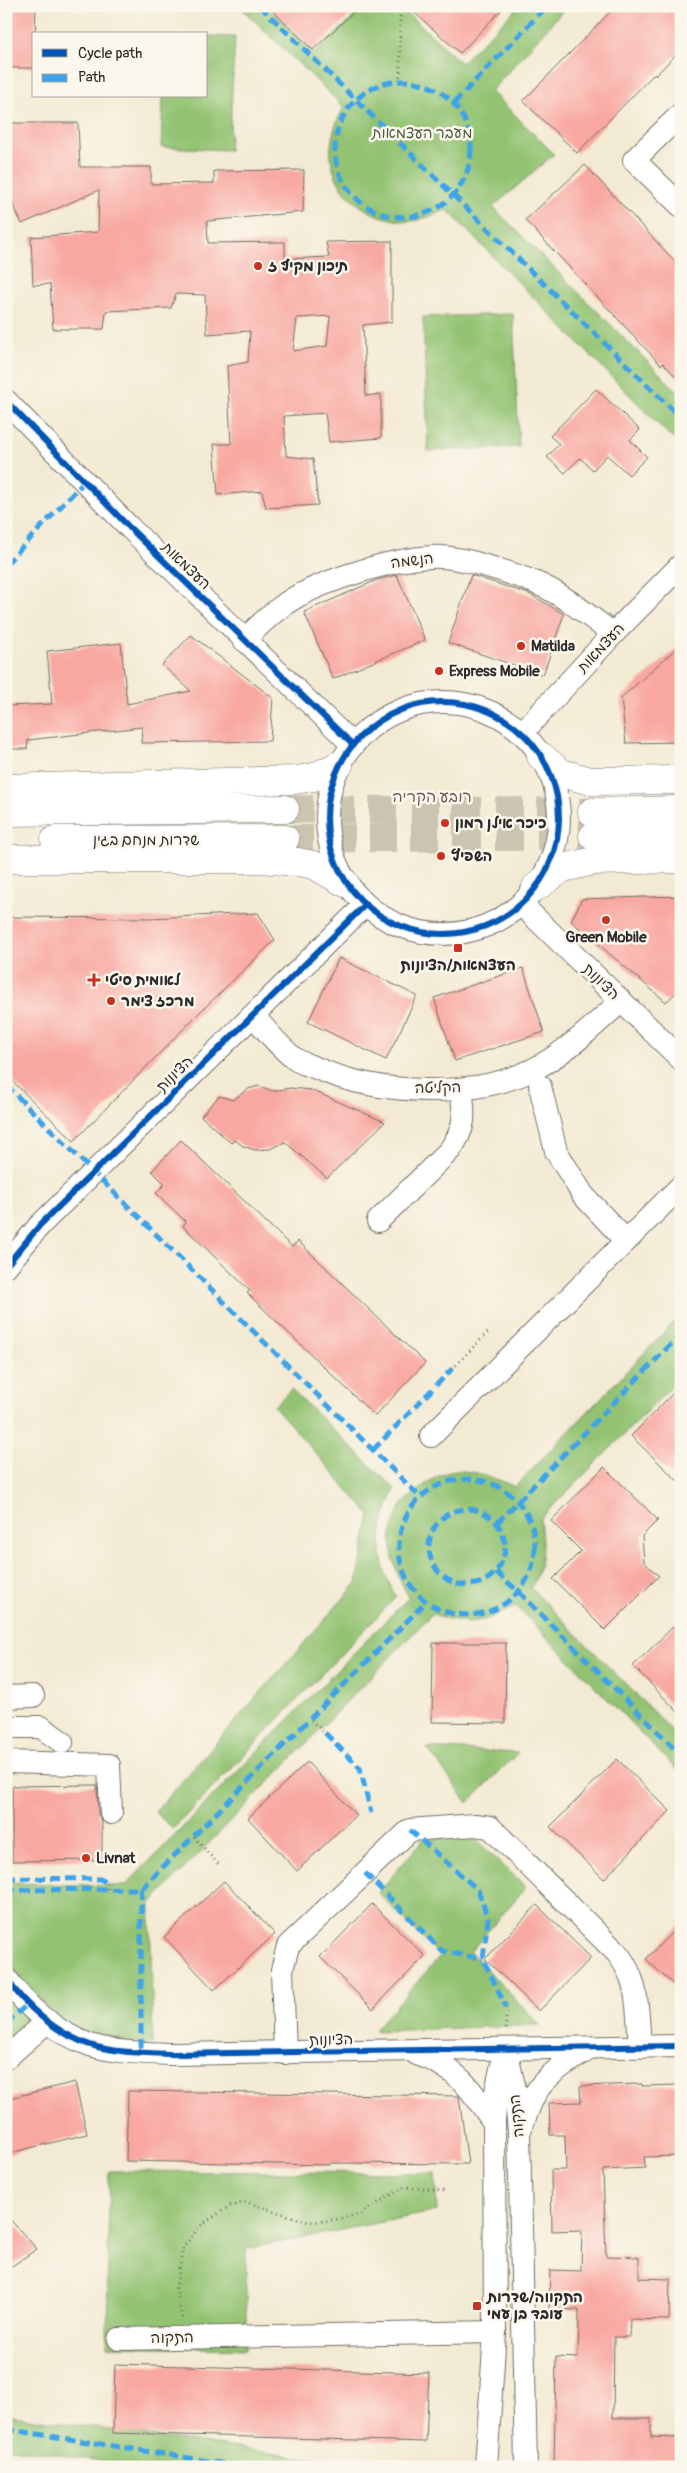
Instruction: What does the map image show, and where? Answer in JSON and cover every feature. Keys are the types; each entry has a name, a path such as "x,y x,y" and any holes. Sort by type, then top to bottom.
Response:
{"main road":[{"path":"6,788 295,780 314,777 346,755"},
{"path":"541,756 561,773 591,781 681,780"},
{"name":"שדרות מנחם בגין","path":"6,812 285,810"},
{"path":"681,810 592,824 681,836"},
{"name":"שדרות מנחם בגין","path":"6,840 285,839"},
{"path":"6,859 259,859 314,865 345,883"},
{"path":"529,896 563,868 594,861 681,860"}],"street":[{"path":"681,114 634,160 681,206"},
{"name":"העצמאות","path":"6,400 123,521 244,640 346,755"},
{"name":"הנשמה","path":"244,640 282,606 329,581 390,563 432,556 495,569 535,583 570,602 613,634"},
{"name":"העצמאות","path":"522,732 613,634 681,565"},
{"path":"435,702 473,705 507,721 522,732 541,756 552,776 558,799 559,822 556,845 548,867 529,896 503,918 482,928 460,933 437,934 415,931 393,924 365,905 345,883 331,852 326,825 328,797 346,755 381,719 416,705 435,702"},
{"name":"הציונות","path":"529,896 621,1001 681,1059"},
{"name":"הציונות","path":"6,1266 40,1225 365,905"},
{"name":"הקליטה","path":"253,1015 282,1048 296,1060 332,1076 368,1084 418,1090 461,1089 499,1082 536,1068 578,1039 621,1001"},
{"path":"540,1086 556,1151 583,1195 626,1241"},
{"path":"378,1221 450,1150 459,1137 463,1127 464,1112 461,1089"},
{"path":"431,1436 681,1186"},
{"path":"6,1697 32,1696"},
{"path":"6,1727 41,1727 62,1742"},
{"path":"6,1762 109,1765 111,1812"},
{"path":"285,2053 282,1970 288,1946 410,1830 475,1825 490,1827 629,1967 636,1993 640,2046"},
{"name":"הציונות","path":"6,1978 17,1994 66,2034 90,2045 125,2052 174,2054 285,2053 681,2046"},
{"path":"6,2058 48,2021"},
{"path":"519,2131 535,2094 545,2080 566,2063 593,2047"},
{"name":"התקוה","path":"486,2467 495,2332 494,2123 496,2092 505,2050"},
{"name":"התקוה","path":"505,2050 515,2090 519,2131 526,2467"},
{"path":"408,2051 449,2068 473,2091 494,2123"},
{"name":"התקוה","path":"119,2339 495,2332"}],"path":[{"path":"400,6 400,81"},
{"path":"452,1369 488,1332"},
{"path":"311,1720 326,1733"},
{"path":"194,1837 219,1865"},
{"path":"108,1883 108,1889"},
{"path":"187,2338 176,2288 183,2248 200,2226 230,2206 246,2202 309,2222 328,2222 360,2214 404,2187 445,2191"}],"green space":[{"name":"מעבר העצמאות","path":"239,6 267,6 314,54 365,6 400,6 461,63 516,9 514,6 567,6 491,91 554,154 493,207 681,395 681,447 447,210 416,220 393,220 368,211 347,194 339,184 331,158 334,131 344,107"},
{"path":"208,36 235,37 229,150 161,147 163,98 208,98"},
{"path":"513,314 519,447 428,451 423,317"},
{"path":"681,1315 681,1377 540,1519 542,1554 531,1588 681,1740 681,1774 516,1606 493,1617 475,1621 457,1620 432,1614 150,1904 153,2044 97,2038 63,2022 22,1983 6,1961 6,1883 125,1886 409,1597 394,1564 391,1540 396,1517 405,1502 431,1480 446,1473 456,1471 494,1478 515,1487"},
{"path":"291,1389 395,1489 385,1516 381,1543 384,1569 396,1597 173,1829 155,1812 357,1583 370,1515 274,1406"},
{"path":"427,1748 518,1753 468,1803"},
{"path":"474,1838 526,1887 470,1952 540,2025 374,2031 440,1956 378,1893 424,1839"},
{"path":"9,1996 35,2022 6,2048 6,1998"},
{"path":"109,2171 435,2173 437,2211 246,2249 246,2349 107,2346"},
{"path":"6,2415 369,2467 142,2467 6,2447"}],"building":[{"path":"6,6 36,6 35,32 32,32 32,68 6,68"},
{"path":"268,6 360,6 313,50"},
{"path":"407,6 505,6 460,53"},
{"path":"616,6 681,6 681,49 577,153 523,101"},
{"path":"6,123 78,123 80,167 151,167 151,184 214,183 214,171 304,170 303,212 207,221 208,243 285,242 285,259 329,257 326,242 392,241 392,322 363,325 366,396 381,394 381,438 329,442 325,413 284,416 286,456 313,459 318,505 266,508 262,491 218,495 214,444 231,444 227,366 248,362 250,331 207,334 205,295 176,294 171,308 106,311 104,329 53,329 50,284 33,285 31,237 98,232 99,190 22,224 12,202 6,202","holes":["330,316 327,346 293,351 297,318"]},
{"path":"585,165 681,268 681,382 663,363 661,365 525,220"},
{"path":"596,389 640,430 630,440 647,457 629,475 607,455 593,470 580,458 565,473 547,457 559,444 550,436"},
{"path":"397,575 425,640 333,679 304,612 377,580"},
{"path":"471,575 529,594 564,614 543,675 448,643"},
{"path":"191,635 273,698 270,741 141,743 142,727 28,740 27,749 6,749 6,706 52,704 47,651 121,643 127,704 191,691 162,665"},
{"path":"681,644 681,742 626,743 621,698"},
{"path":"681,896 681,988 666,1002 571,921 582,899"},
{"path":"258,913 275,940 199,1013 74,1141 6,1075 6,917 151,918"},
{"path":"339,958 417,996 386,1060 308,1022"},
{"path":"523,968 544,1032 455,1061 434,998"},
{"path":"259,1086 273,1091 290,1088 311,1090 385,1122 327,1178 285,1142 270,1149 255,1150 243,1146 235,1140 231,1143 201,1116 219,1096 233,1100 248,1089"},
{"path":"181,1140 292,1247 298,1241 425,1363 375,1416 247,1293 250,1291 183,1226 186,1222 156,1193 165,1184 152,1171"},
{"path":"681,1385 681,1484 631,1436"},
{"path":"604,1467 658,1520 642,1536 644,1562 659,1576 605,1630 553,1579 581,1551 551,1521"},
{"path":"681,1619 681,1715 633,1666"},
{"path":"433,1643 506,1643 505,1723 432,1722"},
{"path":"617,1759 670,1811 604,1879 550,1827"},
{"path":"307,1762 356,1815 297,1871 248,1818"},
{"path":"97,1785 98,1814 102,1822 102,1860 12,1861 12,1786"},
{"path":"224,1881 275,1934 214,1990 164,1937"},
{"path":"372,1904 425,1956 373,2009 320,1957"},
{"path":"537,1905 591,1958 539,2011 485,1959"},
{"path":"681,1923 681,1992 646,1959"},
{"path":"75,2082 87,2134 6,2154 6,2099"},
{"path":"642,2084 642,2086 681,2085 681,2138 678,2138 678,2156 644,2157 645,2168 603,2170 606,2256 639,2257 639,2278 670,2279 669,2320 630,2319 629,2337 614,2337 613,2418 651,2418 651,2437 681,2438 681,2467 554,2467 556,2357 578,2358 579,2310 549,2309 550,2270 581,2271 582,2230 552,2231 551,2170 566,2170 565,2135 550,2135 549,2103 581,2102 580,2086"},
{"path":"128,2091 459,2096 468,2164 329,2163 329,2165 126,2161"},
{"path":"6,2215 37,2249 6,2270"},
{"path":"115,2364 429,2373 426,2442 113,2433"}],"tunnel":[{"path":"285,809 592,812"},
{"path":"285,839 593,836"}],"marked path":[{"path":"260,6 681,418"},
{"path":"454,103 547,6"},
{"path":"403,81 429,86 441,92 451,101 460,111 466,123 471,149 466,175 460,187 451,197 441,206 429,212 403,217 377,212 365,206 355,197 346,187 340,175 335,149 340,123 346,111 355,101 365,92 377,86 403,81"},
{"path":"6,564 85,481"},
{"path":"6,1085 420,1497"},
{"path":"497,1523 681,1334"},
{"path":"373,1450 452,1369"},
{"path":"467,1479 493,1484 505,1490 515,1499 524,1509 530,1521 535,1547 530,1573 524,1585 515,1595 505,1604 493,1610 467,1615 441,1610 429,1604 419,1595 410,1585 404,1573 399,1547 404,1521 410,1509 419,1499 429,1490 441,1484 467,1479"},
{"path":"467,1509 481,1512 494,1520 502,1533 505,1547 502,1561 494,1574 481,1582 467,1585 453,1582 440,1574 432,1561 429,1547 432,1533 440,1520 453,1512 467,1509"},
{"path":"496,1572 519,1592 681,1755"},
{"path":"141,1889 426,1602"},
{"path":"325,1733 360,1768 371,1813"},
{"path":"410,1830 478,1890 488,1918 483,1959 506,2007"},
{"path":"365,1873 442,1951 483,1959"},
{"path":"6,1878 100,1879 108,1883"},
{"path":"6,1890 141,1889 141,2053"},
{"path":"6,2023 28,2004"},
{"path":"6,2429 246,2467"}],"cycle path":[{"path":"6,401 130,528 353,745"},
{"path":"432,702 454,702 477,707 498,715 517,728 533,744 546,763 554,784 559,807 559,818 557,841 546,873 533,892 517,908 498,921 477,929 454,934 432,934 409,929 388,921 369,908 353,892 340,873 332,852 327,829 327,807 332,784 340,763 353,744 369,728 388,715 409,707 432,702"},
{"path":"6,1266 40,1225 365,905"},
{"path":"6,1978 32,2009 65,2034 90,2045 121,2051 174,2054 681,2046"}],"place":[{"name":"תיכון מקיף ז","path":"258,266"},
{"name":"Matilda","path":"521,646"},
{"name":"Express Mobile","path":"439,671"},
{"name":"כיכר אילן רמון","path":"445,823"},
{"name":"השפיץ","path":"441,856"},
{"name":"Green Mobile","path":"606,920"},
{"name":"העצמאות/הציונות","path":"458,948"},
{"name":"לאומית סיטי","path":"94,980"},
{"name":"מרכז צימר","path":"111,1001"},
{"name":"Livnat","path":"86,1858"},
{"name":"התקווה/שדרות עובד בן עמי","path":"477,2306"}],"district":[{"name":"רובע הקריה","path":"432,797"}]}
